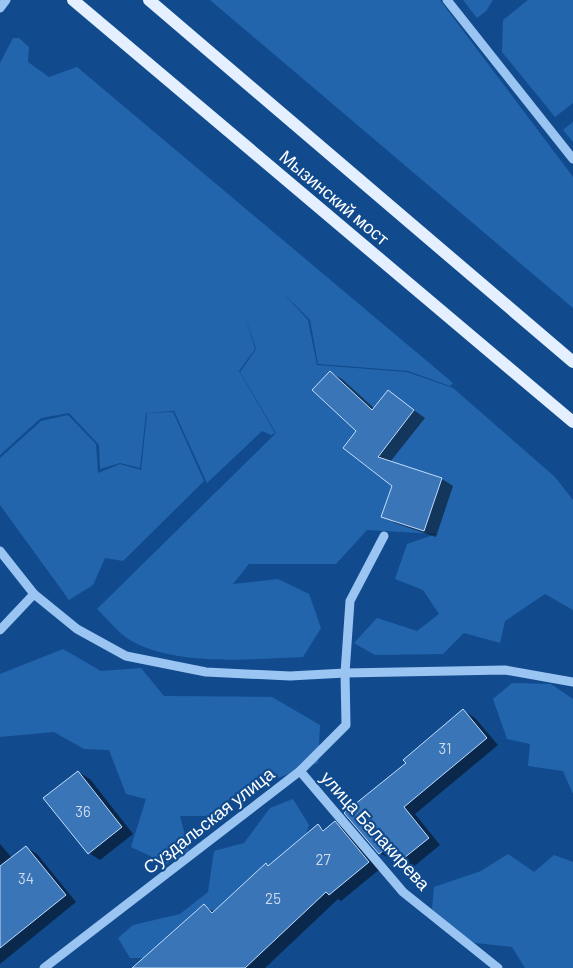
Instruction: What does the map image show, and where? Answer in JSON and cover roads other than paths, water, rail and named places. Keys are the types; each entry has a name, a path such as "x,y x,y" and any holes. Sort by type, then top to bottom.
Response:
{"main road":[{"name":"Мызинский мост","path":"73,0 573,422"},
{"name":"Мызинский мост","path":"150,0 573,362"}],"street":[{"path":"0,8 6,0"},
{"path":"447,0 573,159"},
{"name":"Суздальская улица","path":"44,968 300,771 346,725 345,672 350,601 384,536"},
{"path":"0,551 34,594 77,629 126,656 206,672 290,676 345,672 505,670 573,682"},
{"path":"0,630 34,594"},
{"name":"улица Балакирева","path":"300,771 403,892 498,968"}]}
